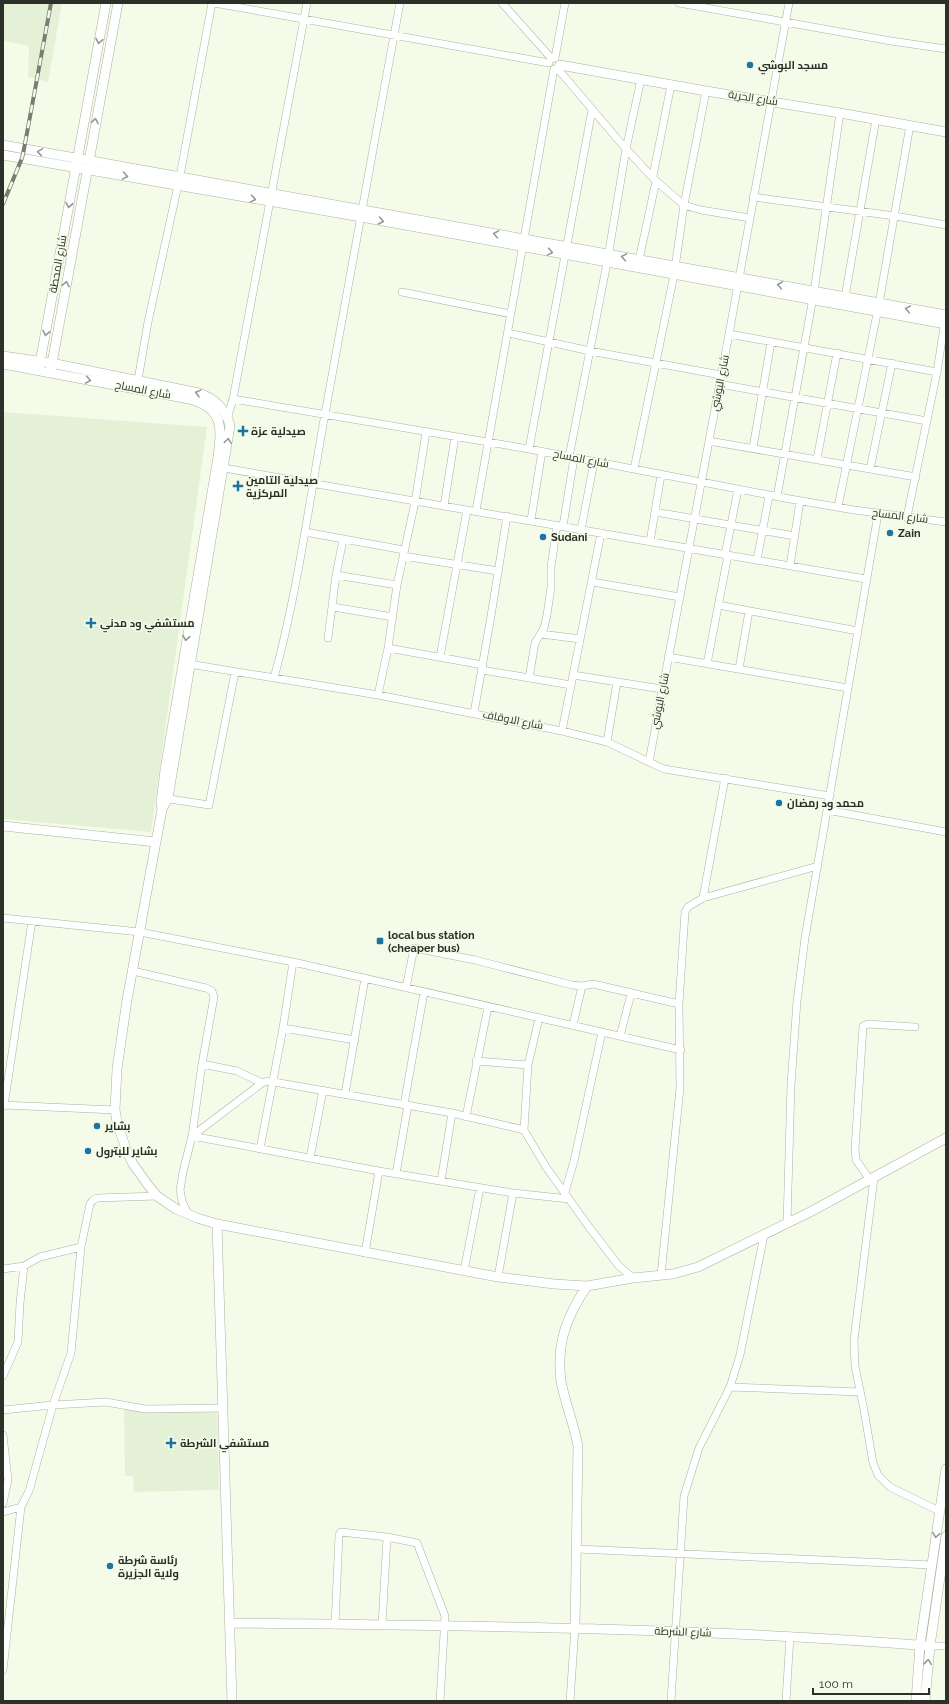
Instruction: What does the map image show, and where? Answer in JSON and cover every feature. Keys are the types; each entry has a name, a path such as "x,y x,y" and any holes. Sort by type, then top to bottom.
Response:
{"street":[{"name":"شارع المحطة","path":"39,366 106,3"},
{"name":"شارع المحطة","path":"51,368 86,170 118,3"},
{"path":"138,380 148,322 178,186 213,3 304,18 555,64"},
{"path":"164,798 202,568 220,467 230,426 228,416 233,399 307,3"},
{"path":"274,678 286,634 400,3"},
{"path":"502,3 626,149 684,205 701,210 750,218"},
{"path":"476,511 565,3"},
{"path":"679,3 891,41 946,49"},
{"name":"شارع البوشي","path":"649,762 739,282 753,197 789,3"},
{"name":"شارع الحرية","path":"555,64 706,91 840,112 946,132"},
{"path":"529,678 535,643 544,628 551,587 551,567 560,526 626,149 641,79"},
{"path":"639,260 671,85"},
{"path":"634,469 675,271 684,205 706,91"},
{"path":"529,449 592,110"},
{"path":"777,497 813,296 840,112"},
{"path":"845,297 876,119"},
{"path":"838,508 879,308 910,125"},
{"path":"3,145 77,162 86,170 178,186 270,198 946,319 937,372 907,517"},
{"path":"3,155 77,162 88,160 180,176 270,198"},
{"path":"753,197 894,216 946,225"},
{"path":"608,258 639,260 675,271"},
{"path":"402,292 511,314"},
{"path":"813,296 845,297 879,308"},
{"path":"508,333 590,351 721,375"},
{"path":"729,334 868,358 937,372"},
{"path":"753,448 771,342"},
{"path":"817,459 837,353"},
{"path":"3,356 51,368"},
{"path":"870,469 892,363"},
{"path":"3,364 39,366"},
{"name":"شارع المساح","path":"51,368 138,380 206,396 221,407 228,416"},
{"name":"شارع المساح","path":"51,368 196,401 210,408 219,420"},
{"path":"719,384 927,421"},
{"name":"شارع المساح","path":"233,399 542,451 769,496 838,508 946,522"},
{"path":"220,467 219,420 228,416"},
{"path":"378,696 388,648 397,585 415,502 426,432"},
{"path":"444,506 455,437"},
{"path":"709,441 916,477"},
{"path":"531,520 542,451"},
{"path":"581,530 594,462"},
{"path":"220,467 866,579"},
{"path":"650,542 661,475"},
{"path":"706,664 738,490"},
{"path":"757,560 769,496"},
{"path":"790,566 796,536 800,501"},
{"path":"440,657 467,510"},
{"path":"655,512 796,536"},
{"path":"787,1223 791,1085 797,1001 805,938 878,514"},
{"path":"474,713 507,516"},
{"path":"305,532 457,565 498,571"},
{"path":"562,731 601,533"},
{"path":"328,638 336,575 343,540"},
{"path":"336,575 397,585"},
{"path":"592,582 680,597"},
{"path":"718,605 858,631"},
{"path":"332,607 392,617"},
{"path":"195,610 189,664 120,1044 117,1069 115,1110 117,1122 127,1152 140,1175 157,1196 188,1214 217,1224 464,1272 560,1285 588,1286 633,1278 661,1276 698,1267 764,1235 872,1179 946,1138"},
{"path":"739,669 749,611"},
{"path":"541,634 580,639"},
{"path":"388,648 440,657 529,678 571,685"},
{"path":"668,657 848,688"},
{"name":"شارع الاوقاف","path":"189,664 474,713 562,731 607,742 664,769 830,796"},
{"path":"164,798 209,804 235,672"},
{"path":"573,675 662,689"},
{"path":"607,742 617,682"},
{"path":"703,898 725,778"},
{"path":"827,810 946,832"},
{"path":"3,826 156,842"},
{"path":"661,1276 680,1088 681,1050 679,1004 685,912 688,907 703,898 818,866"},
{"path":"3,918 140,932 293,962 681,1050"},
{"path":"32,921 4,1106 115,1110"},
{"path":"406,988 414,948 475,960 582,986 593,984 679,1004"},
{"path":"260,1149 283,1028 293,962"},
{"path":"133,971 206,988 212,991 214,997 202,1064 192,1136 180,1190 182,1201 188,1214"},
{"path":"345,1094 365,978"},
{"path":"573,1025 582,986"},
{"path":"396,1174 424,992"},
{"path":"620,1036 631,994"},
{"path":"466,1117 488,1007"},
{"path":"539,1018 528,1065 524,1130 569,1199 619,1266 633,1278"},
{"path":"915,1027 868,1024 863,1026 855,1149 856,1160 872,1179 854,1340 854,1366 873,1463 878,1475 890,1487 939,1511"},
{"path":"283,1028 354,1040"},
{"path":"565,1192 574,1161 602,1032"},
{"path":"476,1061 528,1065"},
{"path":"202,1064 237,1071 262,1082 272,1081 452,1113 524,1130"},
{"path":"192,1136 262,1082"},
{"path":"310,1158 322,1090"},
{"path":"441,1181 452,1113"},
{"path":"192,1136 396,1174 513,1193 569,1199"},
{"path":"365,1253 379,1171"},
{"path":"464,1272 480,1188"},
{"path":"498,1277 513,1193"},
{"path":"3,1670 21,1507 29,1491 53,1405 71,1353 81,1247 90,1204 97,1198 157,1196"},
{"path":"217,1224 232,1701"},
{"path":"671,1701 684,1496 699,1448 730,1387 740,1355 764,1235"},
{"path":"3,1269 24,1266 40,1257 81,1247"},
{"path":"3,1376 18,1342 24,1266"},
{"path":"570,1701 575,1628 578,1446 562,1381 561,1342 567,1321 575,1305 588,1286"},
{"path":"730,1387 860,1392"},
{"path":"3,1410 106,1402 145,1409 223,1408"},
{"path":"3,1435 8,1480 3,1502"},
{"path":"916,1701 920,1645 946,1469"},
{"path":"3,1512 21,1507"},
{"path":"335,1625 339,1535 341,1532 388,1537 417,1543 445,1612 440,1701"},
{"path":"925,1701 930,1646 946,1536"},
{"path":"382,1625 388,1537"},
{"path":"577,1549 931,1565"},
{"name":"شارع الشرطة","path":"230,1624 575,1628 675,1631 790,1636 930,1646"},
{"path":"786,1701 790,1636"},
{"path":"930,1646 946,1646"}],"shaded area":[{"path":"3,3 62,3 48,82 28,77 29,46 3,41"},
{"name":"مستشفي ود مدني","path":"3,412 207,427 151,832 3,819"},
{"name":"مستشفي الشرطة","path":"217,1408 219,1490 134,1492 133,1476 125,1476 124,1410"}],"railway":[{"path":"3,204 22,158 51,3"}],"place":[{"name":"مسجد البوشي","path":"750,65"},
{"name":"صيدلية عزة","path":"243,431"},
{"name":"صيدلية التامين المركزية","path":"238,486"},
{"name":"Zain","path":"890,533"},
{"name":"Sudani","path":"543,537"},
{"name":"مستشفي ود مدني","path":"91,623"},
{"name":"محمد ود رمضان","path":"779,803"},
{"name":"local bus station (cheaper bus)","path":"380,941"},
{"name":"بشاير","path":"97,1126"},
{"name":"بشاير للبترول","path":"88,1151"},
{"name":"مستشفي الشرطة","path":"171,1443"},
{"name":"رئاسة شرطة ولاية الجزيرة","path":"110,1566"}]}
